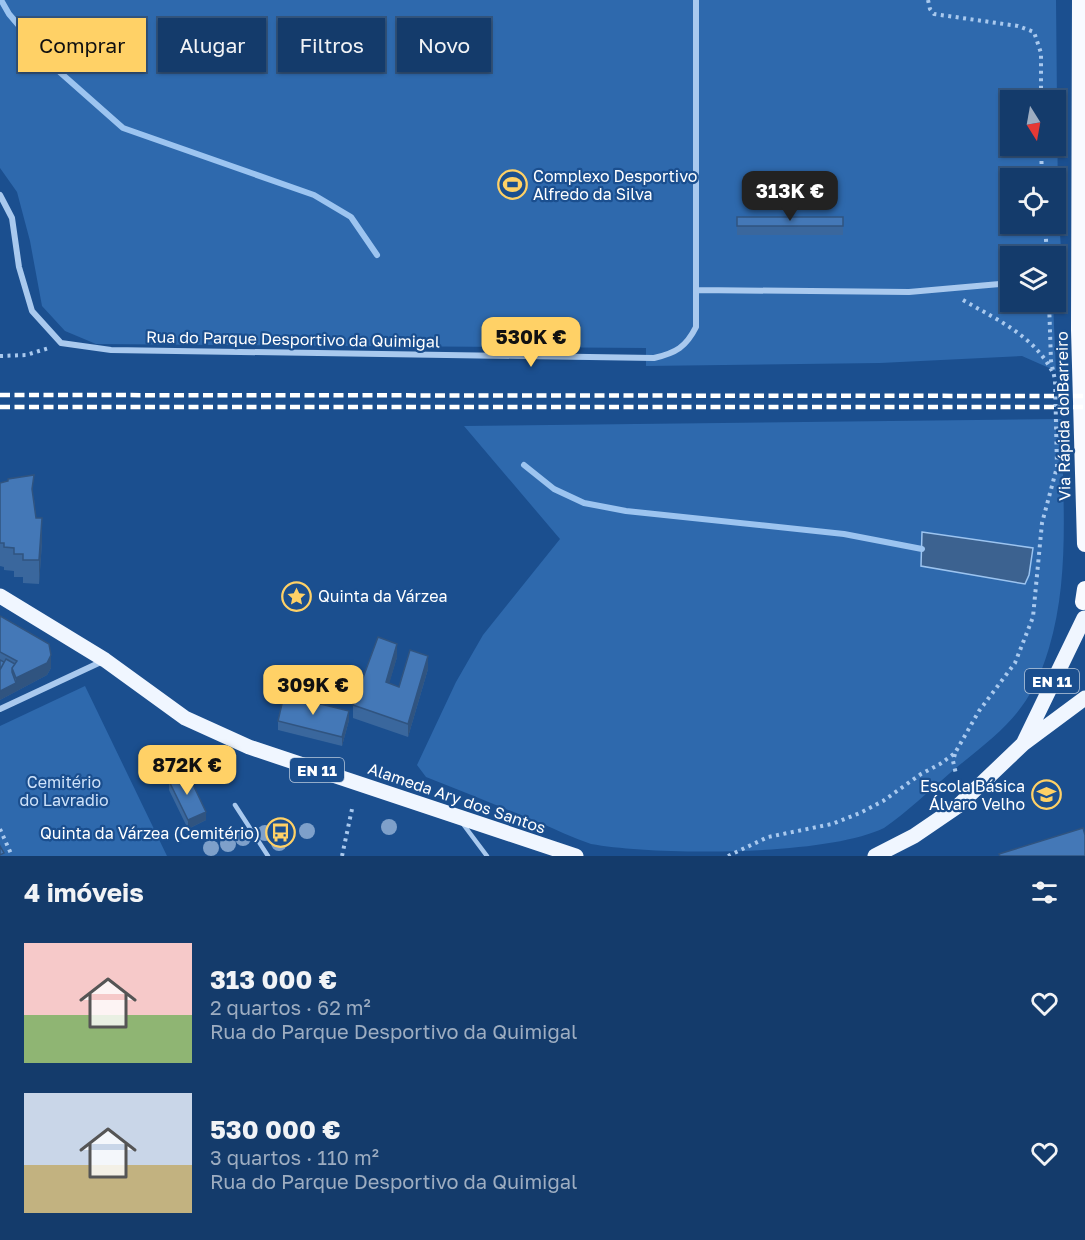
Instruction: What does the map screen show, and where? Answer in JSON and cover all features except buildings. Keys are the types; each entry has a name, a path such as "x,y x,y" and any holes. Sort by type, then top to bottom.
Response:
{"highway":[{"name":"Via Rápida do Barreiro","path":"1080,0 1079,330 1085,544"},
{"path":"1079,330 1085,311"}],"main road":[{"name":"EN 11","path":"0,596 105,660"},
{"name":"EN 11","path":"1023,744 1084,605"},
{"name":"Alameda Ary dos Santos","path":"105,660 185,718 210,731 249,747 576,856"},
{"name":"EN 11","path":"875,856 914,836 958,806 1023,744 1085,698"}],"street":[{"name":"Rua do Parque Desportivo da Quimigal","path":"61,343 111,350 654,358 676,353 690,340 696,327 696,0"},
{"path":"0,195 12,218 19,267 32,311 61,343"},
{"path":"696,290 855,292 1000,284"},
{"path":"0,709 105,660"}],"lane":[{"path":"235,805 268,856"},
{"path":"458,817 487,856"}],"path":[{"path":"928,0 934,14 1018,26 1034,32 1041,53 1041,90"},
{"path":"946,288 1025,337 1039,350 1053,374"},
{"path":"956,774 953,761 955,753 979,711 1015,663 1033,617 1042,523 1057,467 1050,312"},
{"path":"0,356 26,355 61,343"},
{"path":"728,856 768,837 832,824 860,813 883,801 955,753"},
{"path":"342,856 352,809"},
{"path":"0,829 12,856"}],"green space":[{"name":"Complexo Desportivo Alfredo da Silva","path":"0,0 1056,0 1057,90 1000,90 1000,156 1058,156 1058,168 1000,168 1000,234 1060,234 1061,246 1000,246 1000,312 1053,312 1056,371 1022,356 880,363 646,366 646,348 96,344 65,331 42,306 30,241 17,192 0,168"},
{"path":"1062,419 1063,563 1056,620 1041,671 1032,690 1011,720 884,828 858,837 784,849 698,852 620,848 591,844 426,777 417,765 456,682 483,635 560,539 464,426"},
{"name":"Cemitério do Lavradio","path":"85,686 167,856 0,856 0,726"}],"shaded area":[{"path":"922,532 1033,548 1029,575 1025,584 921,566"}],"waterway":[{"path":"1,0 9,14 54,67 123,128 314,195 351,217 377,255"},
{"path":"524,465 554,489 584,503 626,511 844,534 922,549"}],"railway":[{"path":"0,395 1085,396"},
{"path":"0,407 1085,407"}],"place":[{"name":"Complexo Desportivo Alfredo da Silva","path":"512,185"},
{"name":"Quinta da Várzea","path":"297,596"},
{"name":"Escola Básica Álvaro Velho","path":"1046,795"},
{"name":"Quinta da Várzea (Cemitério)","path":"281,833"}]}
